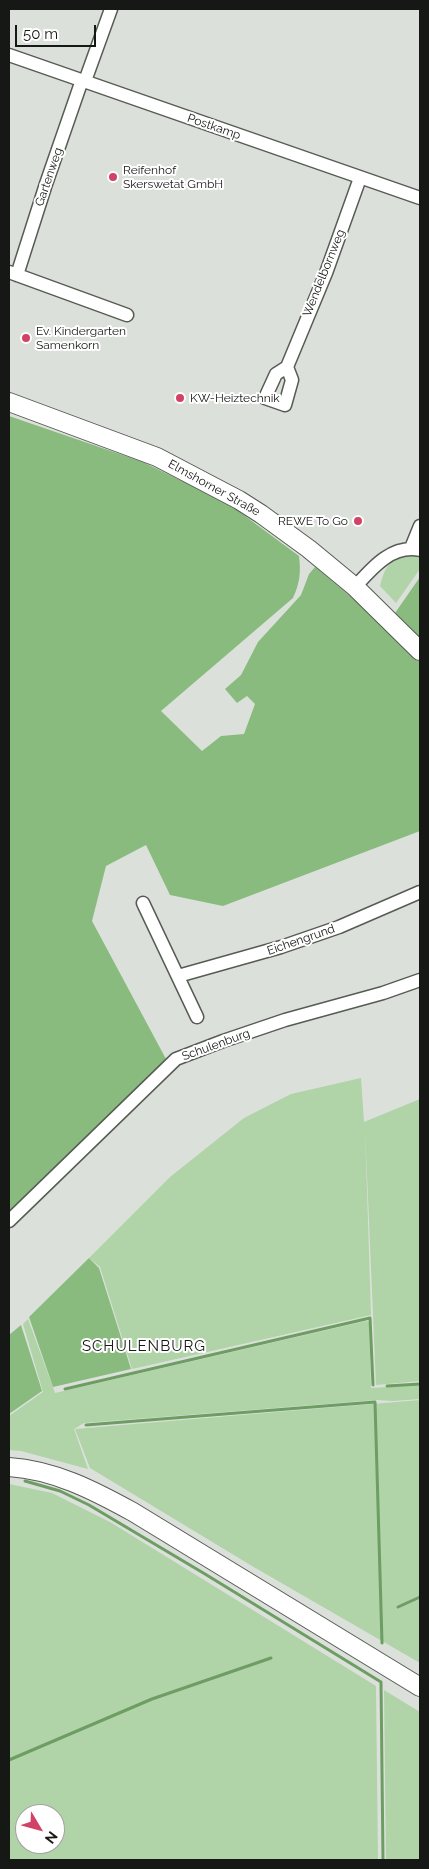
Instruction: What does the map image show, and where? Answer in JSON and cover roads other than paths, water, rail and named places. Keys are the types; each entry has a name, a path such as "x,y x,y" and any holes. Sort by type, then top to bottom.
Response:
{"main road":[{"name":"Elmshorner Straße","path":"9,402 157,457 239,500 309,549 356,587 420,651"},
{"path":"9,1467 36,1471 90,1488 420,1687"}],"street":[{"name":"Gartenweg","path":"111,9 13,273 127,314"},
{"name":"Postkamp","path":"9,54 420,198"},
{"name":"Wendelbornweg","path":"287,367 326,274 360,178"},
{"path":"356,587 386,556 415,549 420,526"},
{"name":"Eichengrund","path":"178,976 281,947 339,927 420,892"},
{"path":"143,903 197,1017"},
{"name":"Schulenburg","path":"9,1221 176,1059 285,1020 382,993 420,980"}],"waterway":[{"path":"65,1389 370,1318 373,1385"},
{"path":"387,1386 420,1384"},
{"path":"86,1425 375,1402 382,1643"},
{"path":"25,1481 60,1491 89,1505 381,1682 383,1860"},
{"path":"398,1607 420,1597"},
{"path":"9,1760 152,1699 271,1658"}],"place":[{"name":"Reifenhof Skerswetat GmbH","path":"113,177"},
{"name":"Ev. Kindergarten Samenkorn","path":"26,338"},
{"name":"KW-Heiztechnik","path":"180,398"},
{"name":"REWE To Go","path":"358,521"}],"district":[{"name":"SCHULENBURG","path":"144,1346"}]}
